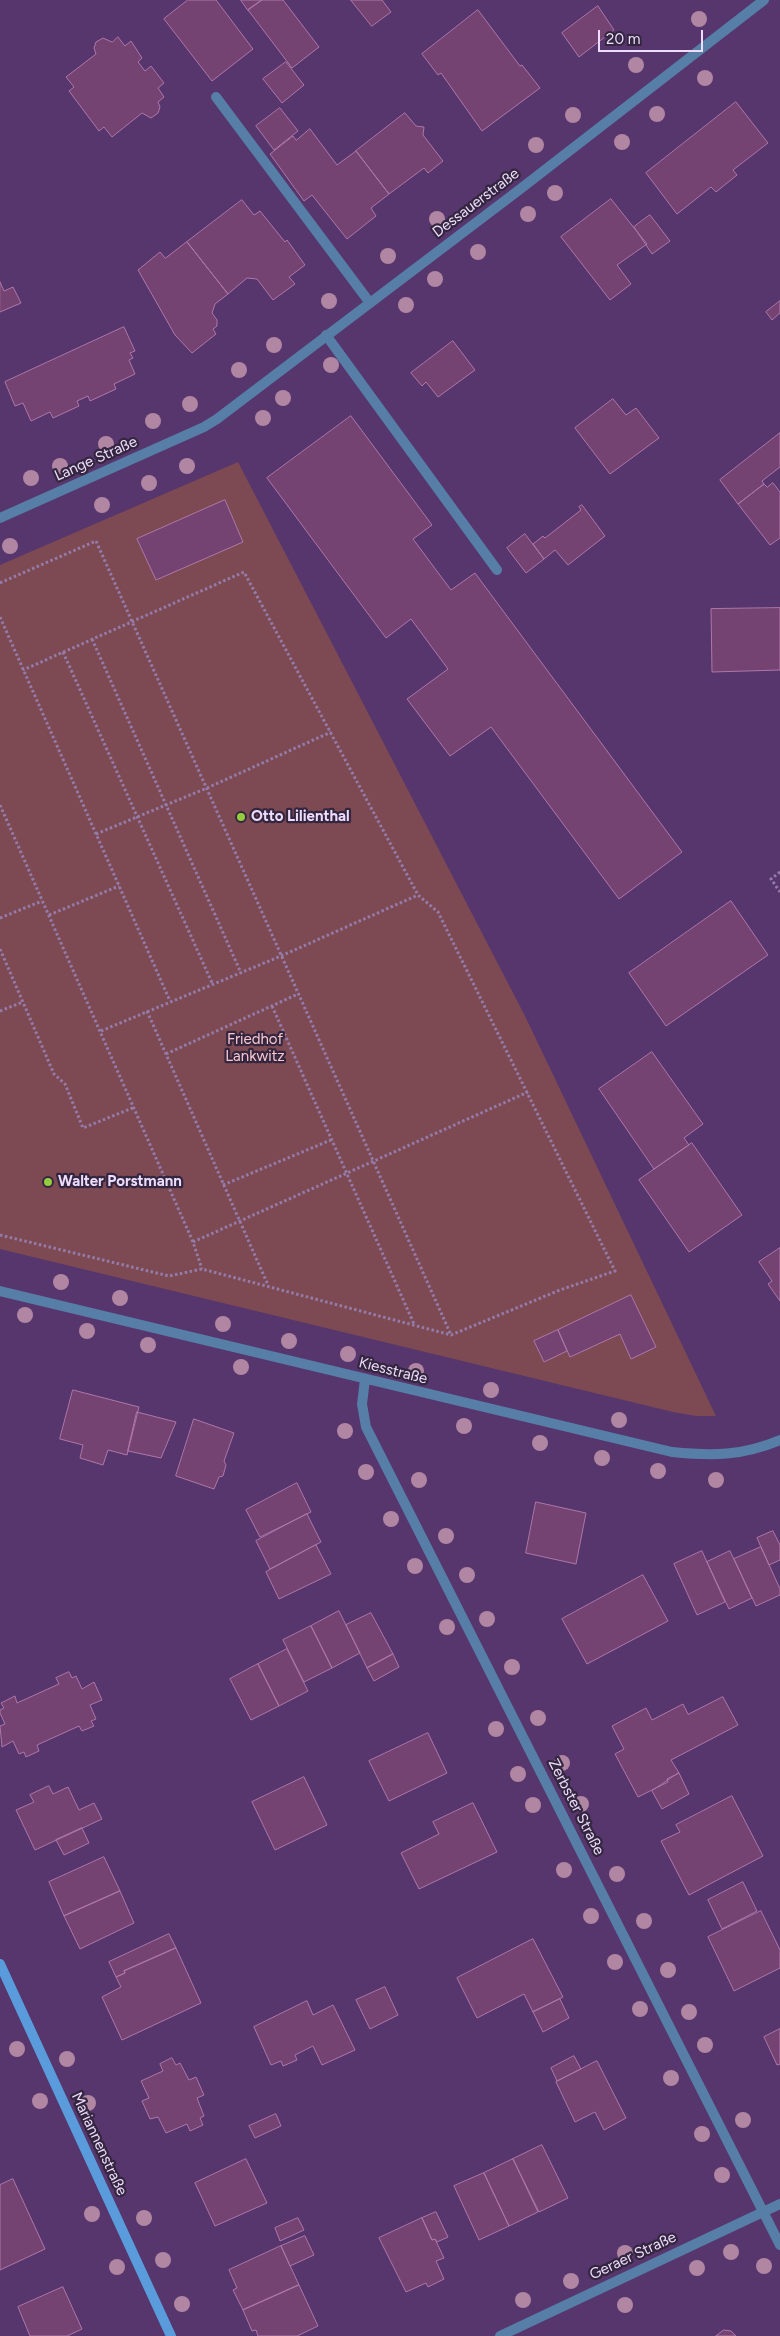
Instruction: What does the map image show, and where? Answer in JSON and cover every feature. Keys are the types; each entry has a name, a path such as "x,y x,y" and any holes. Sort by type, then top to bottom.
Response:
{"street":[{"name":"Dessauerstraße","path":"204,427 370,303 764,0"},
{"path":"216,97 370,303"},
{"path":"326,335 497,570"},
{"name":"Lange Straße","path":"0,518 204,427"},
{"name":"Kiesstraße","path":"0,1291 672,1452 707,1456 735,1454 763,1447 780,1440"},
{"name":"Zerbster Straße","path":"365,1379 362,1404 366,1427 780,2245"},
{"name":"Mariannenstraße","path":"0,1964 171,2336"},
{"name":"Geraer Straße","path":"500,2336 780,2204"}],"path":[{"path":"0,583 96,541 134,621 281,956 451,1335"},
{"path":"0,1235 169,1276 202,1269 451,1335 560,1290 615,1270 438,912 418,895 244,572 23,670"},
{"path":"0,617 170,1001"},
{"path":"92,640 242,973"},
{"path":"63,652 213,985"},
{"path":"96,834 207,788 331,732"},
{"path":"0,805 101,1030 193,1242 202,1269"},
{"path":"780,872 771,879 780,892"},
{"path":"49,915 119,886"},
{"path":"101,1030 242,973 418,895"},
{"path":"0,918 42,901"},
{"path":"0,949 54,1074 66,1084 83,1128 134,1107"},
{"path":"166,1054 298,994"},
{"path":"0,1011 23,1002"},
{"path":"272,1006 414,1324"},
{"path":"147,1011 268,1286"},
{"path":"193,1242 528,1092"},
{"path":"223,1185 331,1140"}],"green space":[{"name":"Friedhof Lankwitz","path":"238,462 525,1016 716,1416 696,1416 673,1412 0,1249 0,565"}],"building":[{"path":"188,0 216,0 253,49 212,81 164,19"},
{"path":"241,0 262,0 248,10"},
{"path":"262,0 283,0 319,47 292,68 248,10"},
{"path":"351,0 382,0 391,12 372,26"},
{"path":"598,6 614,30 579,57 562,33"},
{"path":"478,10 520,66 522,65 540,88 482,131 441,73 438,75 422,54"},
{"path":"118,37 125,46 131,41 142,58 138,62 145,71 151,66 164,83 158,88 164,97 158,102 160,107 158,113 151,118 142,113 112,137 104,127 99,131 69,91 74,87 66,77 96,54 94,48 96,42 103,38 112,42"},
{"path":"286,62 304,85 282,103 263,79"},
{"path":"736,102 768,143 733,170 737,175 716,192 711,187 677,214 646,173"},
{"path":"280,108 298,131 274,150 256,126"},
{"path":"405,113 416,126 424,127 423,135 443,161 428,173 424,168 389,194 356,151"},
{"path":"310,129 337,165 356,151 389,194 371,208 376,216 347,239 312,195 304,201 270,154 293,136 296,140"},
{"path":"611,199 647,244 617,265 631,284 610,300 561,237"},
{"path":"242,200 254,215 260,211 285,242 287,240 305,265 289,277 295,284 273,300 257,279 247,278 228,294 187,242"},
{"path":"650,215 670,241 652,254 634,227"},
{"path":"187,242 228,294 215,304 212,313 217,320 217,326 213,329 216,334 192,353 175,335 138,270 160,252 165,258"},
{"path":"0,282 4,291 13,287 21,303 0,312"},
{"path":"780,301 780,313 772,320 766,312"},
{"path":"124,327 135,351 130,353 133,358 129,360 135,374 114,384 116,389 90,401 88,396 77,401 79,406 53,418 50,412 31,421 23,403 15,406 5,382"},
{"path":"453,341 475,370 438,397 426,382 422,386 411,373"},
{"path":"613,399 626,415 636,408 659,438 610,474 575,428"},
{"path":"351,416 432,525 413,539 451,590 475,573 682,852 619,899 491,727 450,756 407,699 448,669 411,619 386,638 267,478"},
{"path":"780,433 780,467 762,481 764,484 738,504 720,480"},
{"path":"773,483 780,492 780,538 770,545 738,504 764,484 767,487"},
{"path":"225,500 243,542 156,580 137,539"},
{"path":"582,505 605,536 568,565 555,550 544,559 533,544 543,536 545,538 581,510 579,507"},
{"path":"525,534 544,559 526,573 507,548"},
{"path":"780,608 780,670 712,672 711,609"},
{"path":"731,901 768,955 666,1026 629,973"},
{"path":"652,1052 703,1124 684,1138 689,1145 654,1169 599,1089"},
{"path":"692,1143 742,1215 689,1252 639,1180"},
{"path":"780,1248 780,1301 768,1284 772,1281 759,1262"},
{"path":"631,1295 656,1347 631,1359 620,1334 570,1357 558,1330"},
{"path":"558,1330 567,1351 544,1362 534,1341"},
{"path":"73,1390 139,1407 127,1455 108,1450 103,1465 80,1458 83,1445 60,1439"},
{"path":"137,1412 176,1422 161,1458 128,1451"},
{"path":"194,1419 234,1433 224,1461 226,1465 223,1476 219,1477 214,1489 176,1476"},
{"path":"297,1483 311,1512 260,1537 246,1510"},
{"path":"536,1502 586,1513 576,1564 526,1553"},
{"path":"307,1514 321,1542 270,1569 256,1541"},
{"path":"773,1531 780,1545 780,1560 769,1565 757,1538"},
{"path":"316,1545 331,1574 279,1599 266,1572"},
{"path":"761,1547 780,1589 780,1595 756,1606 734,1559"},
{"path":"702,1551 725,1602 697,1615 674,1564"},
{"path":"730,1551 752,1598 729,1609 707,1562"},
{"path":"643,1575 668,1621 587,1664 562,1619"},
{"path":"339,1611 360,1653 332,1668 311,1626"},
{"path":"371,1613 393,1654 367,1668 346,1625"},
{"path":"311,1626 332,1668 304,1682 283,1640"},
{"path":"287,1649 308,1691 279,1706 258,1664"},
{"path":"393,1654 399,1667 374,1681 367,1668"},
{"path":"258,1664 279,1706 251,1720 230,1679"},
{"path":"69,1672 72,1678 76,1676 82,1689 94,1682 102,1700 90,1705 96,1719 91,1721 94,1726 82,1731 79,1726 37,1745 39,1751 26,1757 24,1752 19,1754 13,1741 2,1747 0,1726 5,1724 0,1713 0,1710 4,1708 1,1703 15,1696 17,1703 59,1684 56,1678"},
{"path":"723,1697 738,1725 671,1760 679,1773 667,1779 668,1782 638,1797 615,1754 624,1749 612,1726 646,1708 652,1720 683,1704 688,1714"},
{"path":"428,1733 447,1773 389,1801 369,1761"},
{"path":"679,1773 689,1794 662,1809 652,1791"},
{"path":"304,1777 327,1825 275,1850 252,1802"},
{"path":"49,1786 53,1794 68,1787 79,1810 94,1803 102,1819 35,1850 16,1810 34,1802 30,1795"},
{"path":"732,1796 763,1856 689,1895 661,1841 680,1832 676,1825"},
{"path":"473,1803 497,1852 419,1889 401,1853 439,1834 433,1822"},
{"path":"82,1828 89,1843 64,1855 56,1840"},
{"path":"104,1857 120,1891 64,1916 49,1882"},
{"path":"743,1882 757,1911 722,1929 708,1900"},
{"path":"120,1891 134,1923 80,1949 64,1916"},
{"path":"761,1911 780,1950 780,1968 734,1991 708,1937"},
{"path":"169,1934 176,1948 124,1971 125,1973 116,1977 109,1962"},
{"path":"533,1939 563,1997 533,2012 524,1994 477,2018 457,1978"},
{"path":"176,1948 201,2003 122,2040 102,1997 121,1987 116,1977 125,1973 124,1971"},
{"path":"385,1987 398,2015 370,2029 356,2000"},
{"path":"560,1999 569,2018 543,2032 533,2012"},
{"path":"307,2001 313,2015 333,2005 355,2050 322,2065 313,2046 295,2055 297,2060 283,2066 281,2061 271,2065 254,2027"},
{"path":"780,2029 780,2064 777,2065 764,2037"},
{"path":"574,2056 581,2069 557,2081 551,2068"},
{"path":"172,2058 176,2065 180,2063 189,2080 196,2077 204,2095 197,2098 204,2116 200,2118 203,2125 190,2131 187,2124 166,2133 158,2117 150,2119 142,2101 149,2098 141,2081 163,2071 160,2064"},
{"path":"597,2061 626,2118 604,2130 595,2112 575,2122 556,2082"},
{"path":"276,2114 281,2126 255,2138 249,2126"},
{"path":"542,2145 568,2198 539,2212 513,2159"},
{"path":"246,2159 267,2203 215,2226 195,2183"},
{"path":"513,2159 538,2212 509,2226 484,2173"},
{"path":"484,2173 509,2226 479,2240 454,2186"},
{"path":"13,2179 45,2249 0,2270 0,2185"},
{"path":"436,2212 448,2237 437,2242 435,2239 432,2240 422,2218"},
{"path":"298,2218 304,2230 280,2241 275,2228"},
{"path":"422,2218 432,2240 435,2239 444,2258 436,2261 444,2279 428,2287 426,2283 406,2292 379,2238"},
{"path":"305,2236 314,2255 290,2266 281,2246"},
{"path":"281,2246 299,2285 243,2310 233,2290 237,2288 229,2270"},
{"path":"299,2285 318,2326 297,2336 258,2336 256,2330 252,2331 243,2310"},
{"path":"63,2287 82,2329 67,2336 30,2336 18,2307"},
{"path":"724,2330 731,2331 736,2336 716,2336"}],"place":[{"name":"Otto Lilienthal","path":"241,817"},
{"name":"Walter Porstmann","path":"48,1182"}]}
